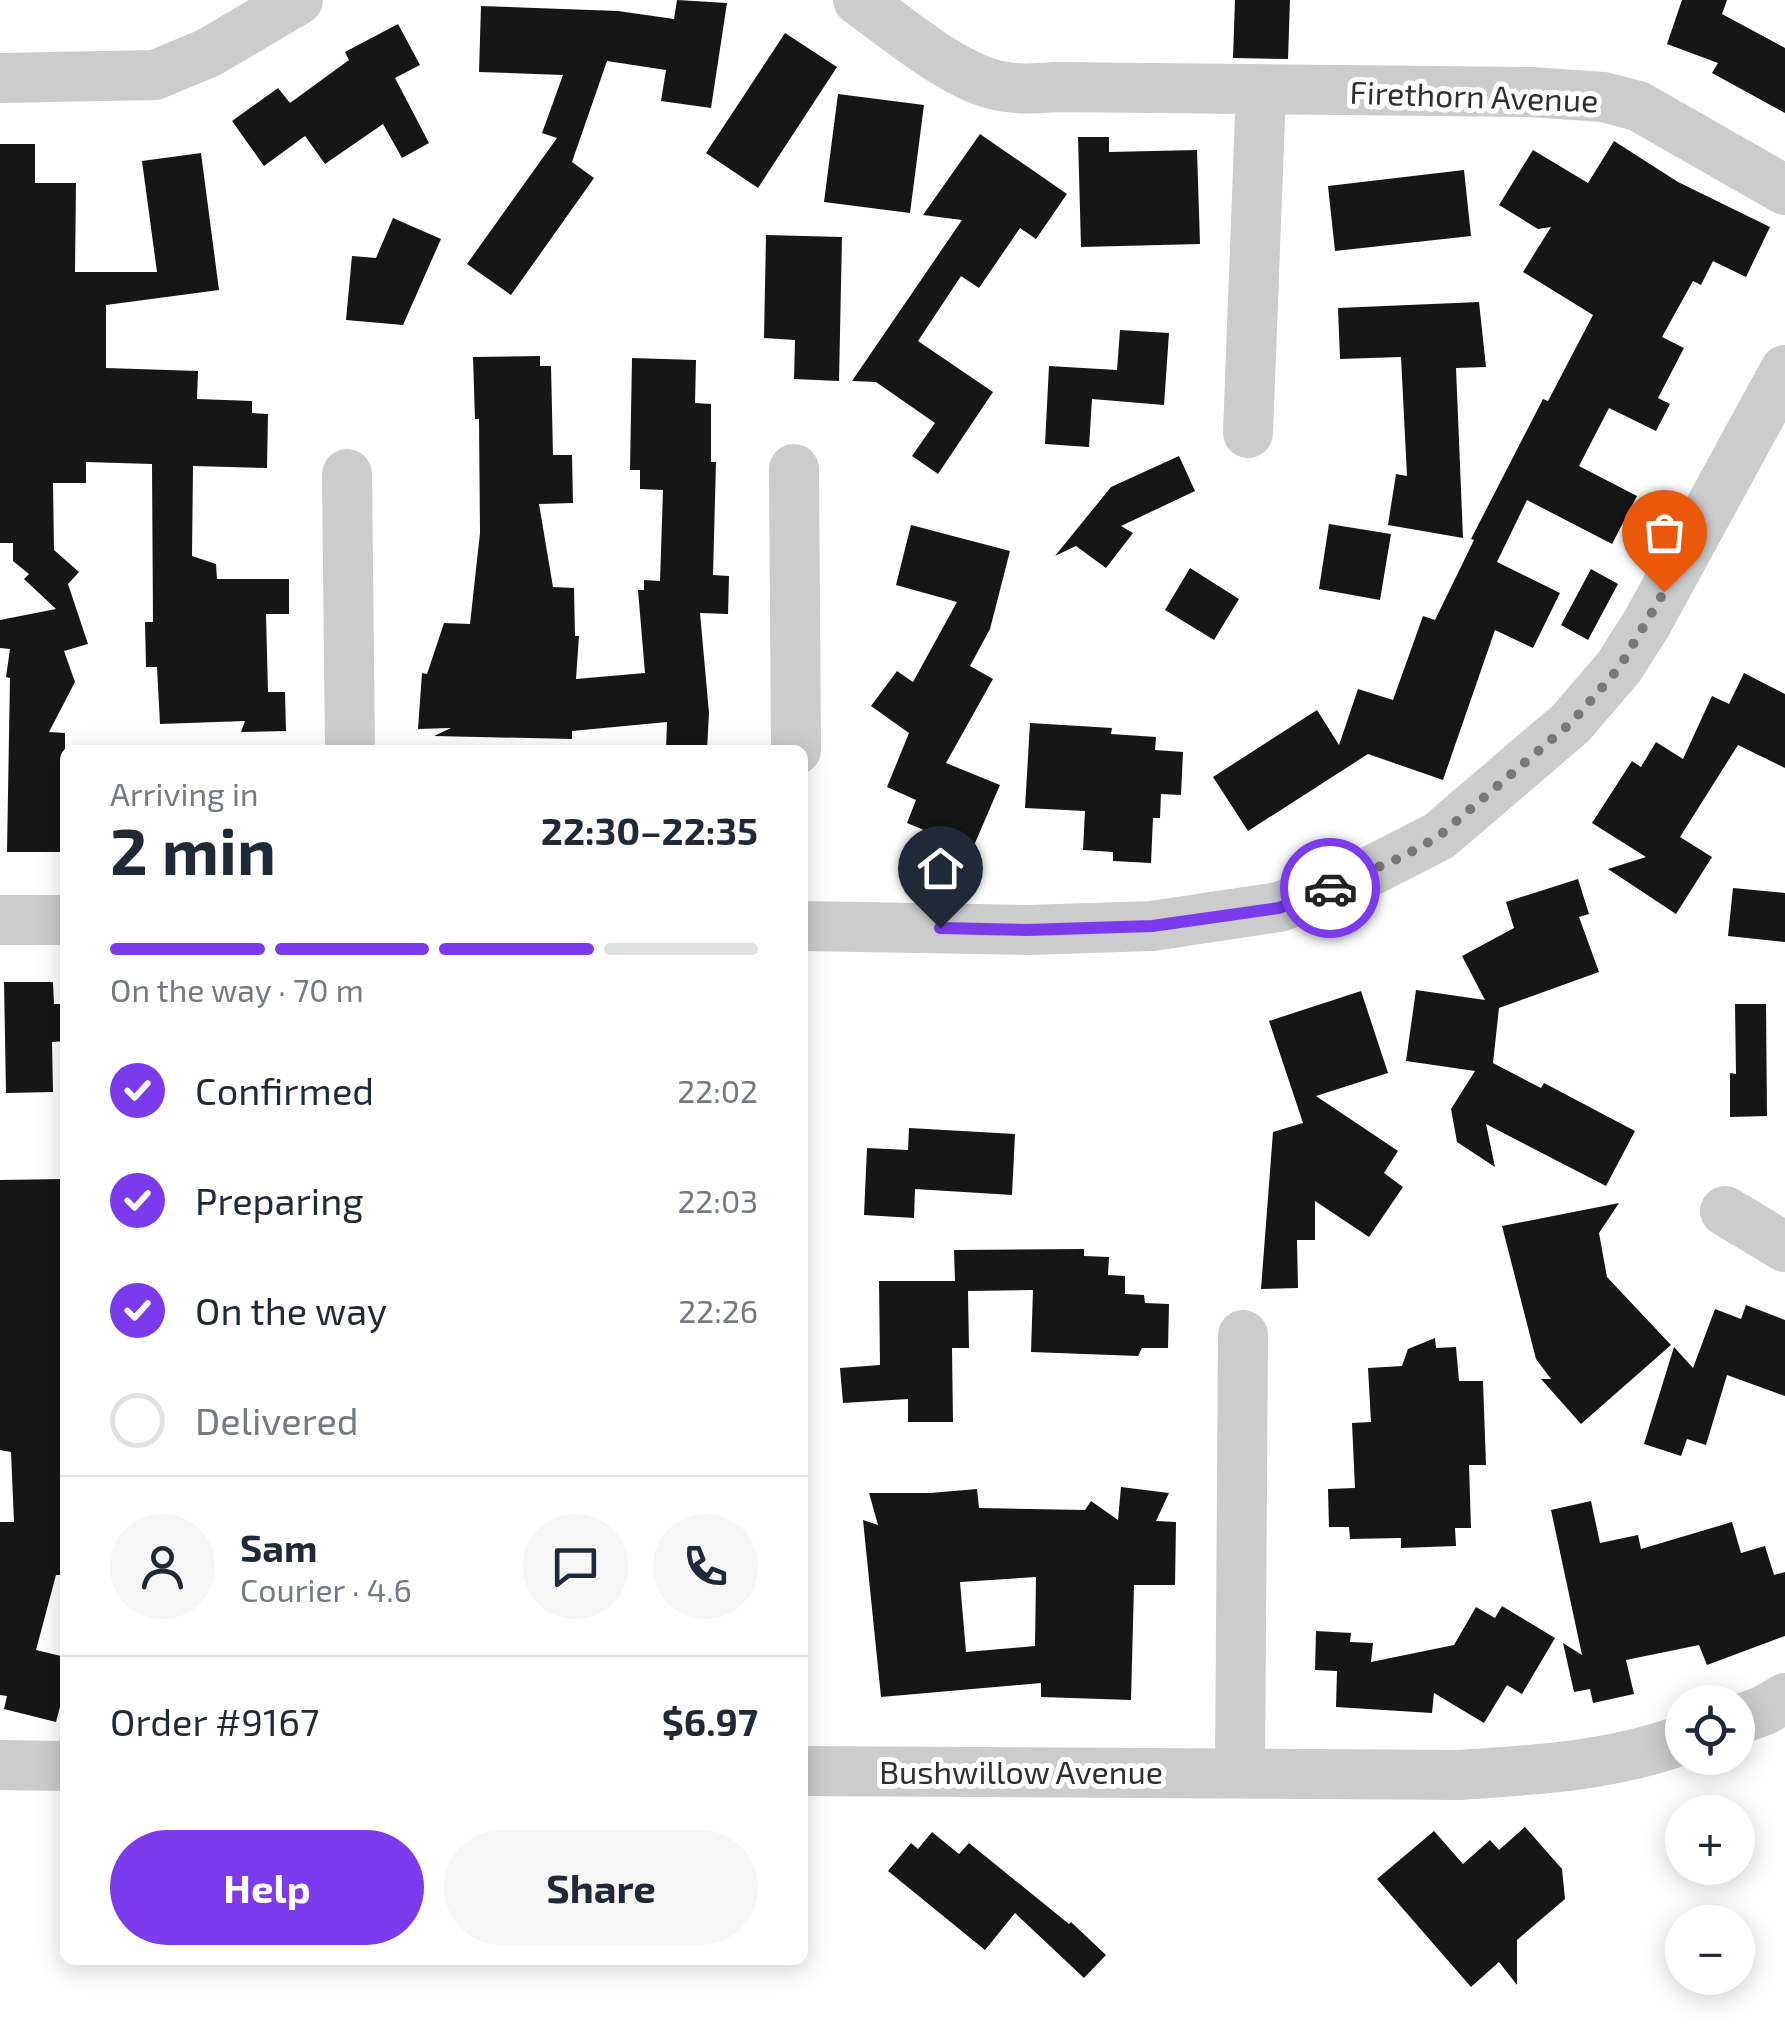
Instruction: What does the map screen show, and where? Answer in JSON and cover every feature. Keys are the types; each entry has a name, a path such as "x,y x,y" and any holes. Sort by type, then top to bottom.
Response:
{"street":[{"path":"0,78 154,75 208,53 298,0"},
{"name":"Firethorn Avenue","path":"858,0 953,65 989,84 1022,90 1055,87 1530,92 1603,98 1638,106 1785,190"},
{"path":"1248,433 1261,90"},
{"path":"808,926 1027,930 1152,926 1279,908 1404,856 1439,836 1572,722 1619,668 1766,448 1785,370"},
{"path":"794,469 796,745"},
{"path":"348,474 350,745"},
{"path":"0,920 60,920"},
{"path":"1725,1211 1785,1247"},
{"path":"1240,1772 1243,1336"},
{"path":"1755,1714 1785,1698"},
{"name":"Bushwillow Avenue","path":"808,1771 1459,1775 1608,1760 1665,1745"},
{"path":"0,1765 60,1766"}],"building":[{"path":"677,0 727,3 711,108 661,101 666,70 607,61 572,162 594,178 511,295 467,264 557,138 542,133 563,75 479,72 481,6 618,11 674,19"},
{"path":"1235,0 1290,0 1288,59 1233,58"},
{"path":"1682,0 1727,0 1722,14 1785,48 1785,113 1712,73 1718,63 1667,44"},
{"path":"398,24 420,65 395,78 429,143 402,158 383,124 325,164 305,136 264,166 232,121 278,88 290,103 349,60 345,52"},
{"path":"785,33 837,67 758,188 706,153"},
{"path":"838,94 924,105 910,213 824,202"},
{"path":"980,134 1067,194 1036,239 1020,228 979,288 961,276 918,341 993,392 938,474 912,456 935,423 876,382 852,381 962,220 923,215"},
{"path":"1078,137 1109,137 1109,152 1197,150 1200,244 1081,247"},
{"path":"1614,141 1678,182 1770,227 1746,277 1713,261 1701,285 1693,281 1662,337 1684,348 1658,398 1670,404 1656,431 1609,408 1579,466 1637,496 1612,544 1527,500 1497,562 1560,593 1533,648 1495,630 1443,780 1368,754 1248,831 1213,777 1317,710 1339,745 1358,689 1393,700 1423,616 1435,620 1474,540 1471,539 1543,399 1548,401 1593,315 1523,272 1551,227 1538,229 1499,205 1533,150 1588,183"},
{"path":"0,144 35,144 35,183 76,183 75,272 157,272 142,161 201,153 219,290 106,305 106,368 198,371 197,399 252,401 252,413 268,414 267,468 193,466 192,556 216,564 217,579 289,579 289,614 266,614 268,692 285,692 286,731 241,732 245,721 160,724 157,667 146,667 145,622 153,622 152,464 86,462 86,483 53,483 54,550 79,572 68,584 88,644 64,651 75,682 49,732 65,733 65,745 60,745 60,852 7,852 10,678 6,677 10,649 0,648 0,620 56,609 24,579 29,574 13,561 13,543 0,543"},
{"path":"1464,170 1471,236 1335,251 1328,186"},
{"path":"393,218 441,239 403,325 346,320 352,256 376,258"},
{"path":"766,235 842,237 839,381 794,379 795,340 764,338"},
{"path":"1479,302 1486,367 1456,368 1463,538 1388,525 1396,474 1407,476 1401,357 1340,359 1338,308"},
{"path":"1120,330 1169,333 1164,405 1092,399 1089,447 1045,444 1049,366 1117,370"},
{"path":"540,356 540,366 551,366 553,455 572,455 573,503 539,504 553,587 574,588 575,636 579,636 576,679 645,673 638,590 644,590 644,580 660,581 663,490 640,489 640,470 630,470 632,358 696,360 695,403 711,404 711,462 716,462 713,575 729,576 728,614 700,613 709,713 707,745 666,745 667,722 572,731 572,739 434,736 451,728 418,729 422,673 427,674 444,623 470,624 480,533 479,419 475,419 473,357"},
{"path":"1179,456 1195,491 1121,526 1133,533 1106,568 1076,546 1055,556 1111,487"},
{"path":"1329,524 1391,534 1380,600 1319,589"},
{"path":"911,525 1010,551 990,629 970,666 993,679 946,763 1000,785 972,850 907,823 916,800 887,787 909,733 871,706 897,671 913,682 957,602 896,585"},
{"path":"1190,568 1239,599 1214,640 1165,610"},
{"path":"1591,569 1618,584 1588,640 1561,625"},
{"path":"1744,673 1785,694 1785,768 1738,745 1680,837 1712,857 1676,914 1608,869 1646,857 1592,823 1632,761 1641,767 1656,742 1683,759 1712,696 1729,704"},
{"path":"1030,723 1112,728 1111,734 1156,737 1155,750 1183,752 1181,795 1161,794 1160,818 1153,818 1151,863 1113,861 1113,852 1083,850 1085,811 1025,808"},
{"path":"1578,879 1589,914 1579,917 1599,972 1499,1008 1493,1063 1541,1088 1544,1083 1635,1131 1606,1186 1486,1124 1495,1167 1457,1142 1451,1109 1475,1071 1406,1061 1416,990 1485,1000 1462,956 1514,928 1506,902"},
{"path":"1733,888 1785,893 1785,942 1728,936"},
{"path":"4,982 53,982 54,1004 60,1004 60,1041 52,1042 53,1092 6,1093"},
{"path":"1361,991 1388,1073 1316,1096 1398,1151 1384,1173 1403,1187 1369,1237 1315,1201 1315,1240 1297,1240 1298,1288 1261,1289 1273,1132 1303,1123 1269,1021"},
{"path":"1735,1004 1766,1004 1767,1116 1730,1117 1730,1073 1736,1074"},
{"path":"909,1128 1015,1134 1012,1195 915,1189 914,1218 864,1215 867,1148 908,1150"},
{"path":"60,1179 60,1575 56,1575 36,1650 60,1656 60,1707 56,1722 4,1709 7,1696 0,1695 0,1522 14,1522 11,1452 0,1450 0,1180"},
{"path":"1619,1203 1599,1233 1607,1277 1671,1345 1581,1424 1541,1379 1551,1379 1536,1359 1502,1226"},
{"path":"1084,1249 1084,1256 1109,1257 1108,1275 1125,1276 1125,1294 1144,1295 1145,1303 1169,1304 1168,1348 1142,1348 1138,1356 1031,1352 1033,1290 968,1291 969,1348 952,1348 953,1422 908,1422 908,1399 843,1403 840,1368 880,1365 879,1281 955,1281 954,1250"},
{"path":"1746,1305 1785,1320 1785,1396 1727,1375 1706,1445 1687,1439 1681,1456 1644,1444 1674,1347 1693,1368 1715,1309 1741,1319"},
{"path":"1435,1338 1436,1348 1456,1347 1459,1381 1483,1381 1486,1465 1469,1465 1471,1528 1455,1528 1456,1546 1401,1548 1401,1538 1350,1539 1349,1527 1329,1527 1328,1489 1355,1488 1352,1423 1371,1422 1368,1368 1402,1366 1408,1349"},
{"path":"1121,1487 1169,1493 1156,1521 1176,1522 1175,1585 1134,1585 1131,1700 1041,1697 1041,1683 881,1697 863,1520 878,1525 869,1493 977,1489 979,1508 1085,1510 1091,1501 1118,1520","holes":["1036,1577 1035,1646 966,1652 960,1582"]},
{"path":"1591,1501 1600,1543 1638,1535 1641,1549 1732,1522 1741,1553 1765,1546 1774,1575 1785,1572 1785,1636 1707,1665 1699,1645 1626,1660 1634,1694 1593,1703 1590,1689 1574,1692 1563,1643 1582,1655 1551,1510"},
{"path":"1502,1606 1555,1638 1522,1694 1507,1685 1484,1723 1434,1693 1432,1713 1336,1707 1337,1671 1315,1670 1316,1631 1351,1633 1350,1642 1373,1643 1371,1662 1454,1645 1476,1607 1495,1618"},
{"path":"1525,1827 1562,1869 1565,1899 1517,1940 1517,1985 1499,1962 1471,1987 1377,1879 1434,1831 1463,1864 1490,1840 1499,1850"},
{"path":"932,1832 959,1854 969,1843 1071,1922 1106,1955 1084,1978 1015,1913 985,1950 888,1871 911,1843 918,1849"}],"way so far":[{"path":"1330,888 1439,836 1572,722 1619,668 1664,592"}],"route":[{"path":"940,928 1152,926 1279,908 1330,888"}]}
